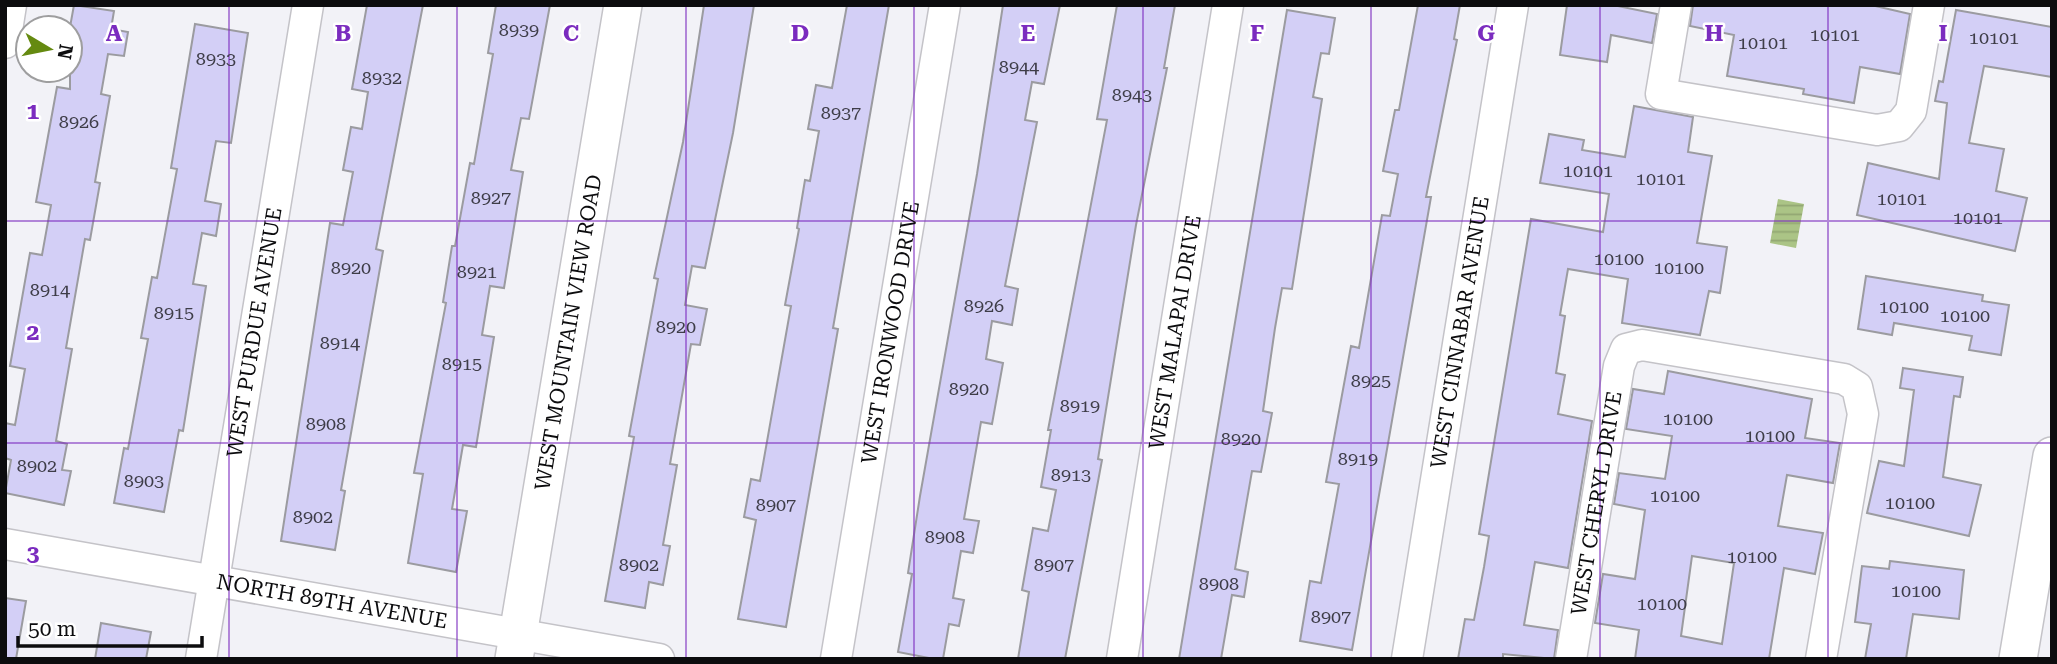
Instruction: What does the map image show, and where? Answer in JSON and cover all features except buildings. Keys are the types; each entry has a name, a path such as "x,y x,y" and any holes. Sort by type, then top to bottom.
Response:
{"street":[{"path":"5,43 12,5"},
{"name":"WEST PURDUE AVENUE","path":"201,659 308,5"},
{"name":"WEST MOUNTAIN VIEW ROAD","path":"516,646 623,5"},
{"name":"WEST IRONWOOD DRIVE","path":"836,659 945,5"},
{"name":"WEST MALAPAI DRIVE","path":"1122,659 1228,5"},
{"name":"WEST CINNABAR AVENUE","path":"1407,659 1513,5"},
{"path":"1676,5 1661,94 1877,130 1899,126 1912,111 1929,5"},
{"name":"WEST CHERYL DRIVE","path":"1570,659 1619,366 1626,349 1642,345 1844,379 1857,387 1863,414 1821,659"},
{"path":"2018,659 2052,456"},
{"name":"NORTH 89TH AVENUE","path":"5,544 215,579 516,646 659,659"}],"shaded area":[{"path":"1778,199 1804,204 1796,248 1770,243"}]}
